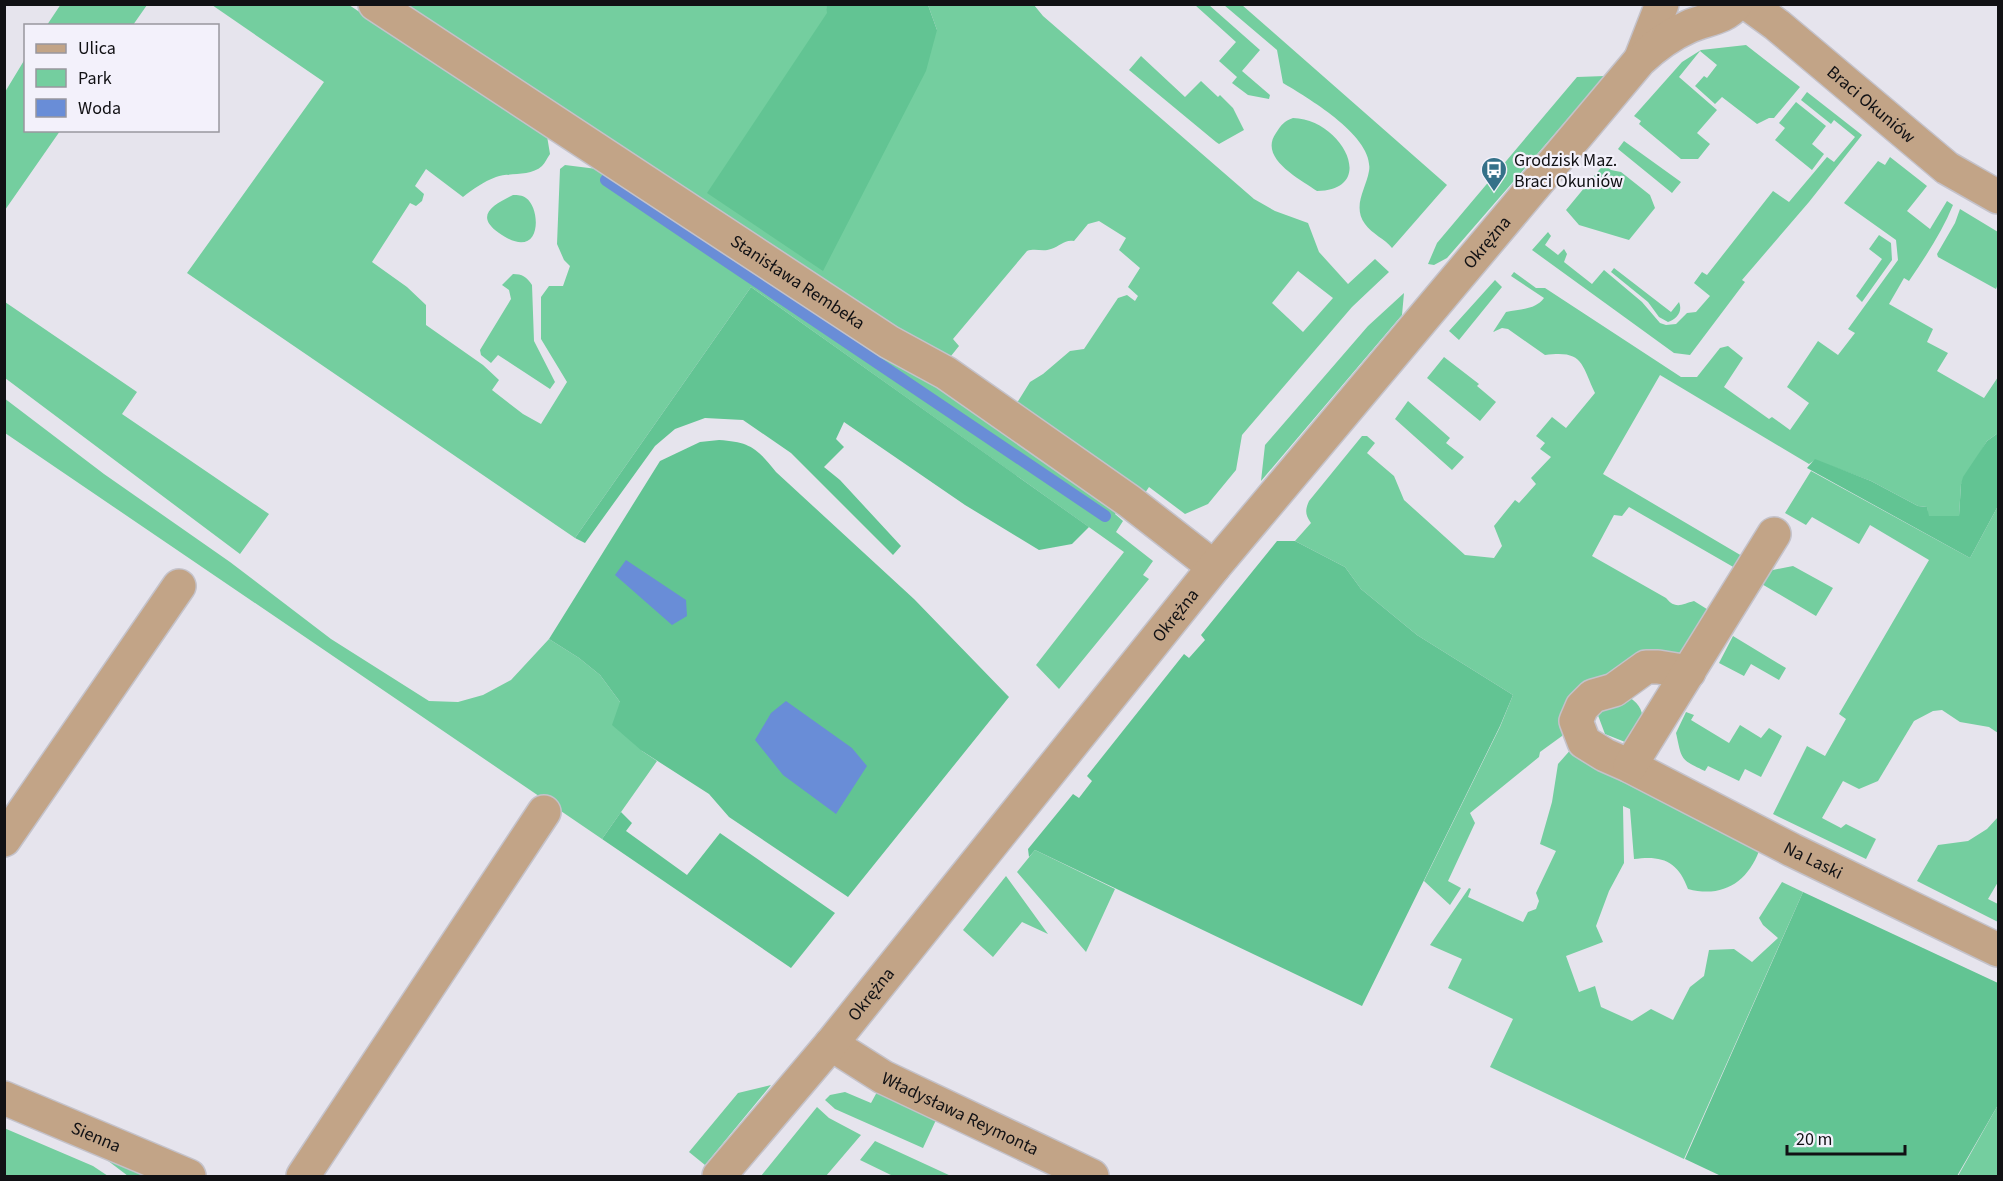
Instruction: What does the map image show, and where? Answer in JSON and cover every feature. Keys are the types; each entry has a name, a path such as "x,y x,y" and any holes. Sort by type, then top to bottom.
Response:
{"street":[{"name":"Stanisława Rembeka","path":"375,4 889,342 946,373 1129,501 1214,567"},
{"name":"Okrężna","path":"1640,60 1662,4"},
{"path":"1675,4 1687,15 1706,20"},
{"name":"Okrężna","path":"719,1176 831,1044 1214,567 1640,60 1665,39 1689,26 1726,14 1736,4"},
{"name":"Braci Okuniów","path":"1748,4 1777,25 1947,168 1998,197"},
{"path":"1630,766 1774,534"},
{"path":"4,840 179,586"},
{"name":"Na Laski","path":"1689,672 1646,667 1614,690 1593,696 1582,707 1576,721 1584,741 1605,755 1802,855 1998,950"},
{"path":"303,1176 544,812"},
{"name":"Władysława Reymonta","path":"831,1044 883,1077 1092,1176"},
{"name":"Sienna","path":"4,1098 189,1176"}],"green space":[{"path":"61,4 147,4 134,24 48,24"},
{"path":"212,5 349,5 547,136 550,154 542,166 532,172 496,177 463,197 426,169 415,186 424,194 422,201 416,206 410,203 372,262 407,287 426,305 426,325 483,365 499,380 492,390 523,414 541,424 567,382 541,339 541,297 549,286 563,286 570,266 564,260 557,244 560,169 565,165 605,170 921,372 1118,509 1115,514 1123,521 1116,532 1153,561 1143,575 1149,579 1059,689 1036,665 1124,552 751,287 575,538 187,273 324,82"},
{"path":"387,5 826,5 828,13 937,30 928,5 1034,5 1043,16 1254,199 1275,211 1308,223 1319,252 1348,284 1375,259 1389,272 1352,307 1242,435 1236,470 1208,504 1185,514 1149,487 1143,496 1015,406 1030,382 1070,351 1084,349 1118,298 1127,295 1135,301 1138,296 1128,287 1140,268 1119,250 1126,238 1099,221 1088,224 1074,241 1065,242 1048,250 1027,251 953,339 959,346 947,361","holes":["1298,271 1333,298 1303,332 1272,303"]},
{"path":"826,5 928,5 937,30 926,71 823,271 707,193 827,13"},
{"path":"1195,5 1209,5 1260,50 1242,71 1270,95 1269,99 1248,95 1232,83 1237,77 1219,61 1236,42"},
{"path":"1224,5 1242,5 1447,185 1392,248 1368,228 1361,217 1361,198 1369,171 1368,158 1362,145 1351,132 1323,108 1283,83 1277,50"},
{"path":"1746,45 1800,87 1774,118 1757,124 1722,97 1715,104 1695,86 1704,76 1707,78 1717,65 1700,51 1679,77 1717,110 1697,133 1710,144 1698,159 1681,159 1639,124 1641,121 1634,116 1682,62 1701,50"},
{"path":"1141,56 1185,97 1201,81 1233,108 1244,130 1219,144 1216,142 1129,70"},
{"path":"24,61 24,132 59,132 5,210 5,92"},
{"path":"1605,76 1447,258 1434,265 1428,264 1437,243 1577,77"},
{"path":"1807,92 1862,135 1809,202 1742,280 1745,282 1690,355 1674,353 1532,250 1548,232 1551,236 1545,245 1558,255 1564,249 1567,254 1564,262 1592,284 1604,270 1642,302 1660,323 1676,324 1687,313 1696,312 1710,296 1694,283 1702,272 1707,275 1773,191 1789,202 1827,157 1834,162 1855,137 1834,120 1831,124 1801,100"},
{"path":"1796,102 1826,126 1812,144 1824,154 1812,170 1775,140 1785,128 1779,123"},
{"path":"1293,118 1311,121 1326,130 1338,141 1347,155 1350,168 1346,179 1336,188 1317,191 1283,167 1272,151 1272,142 1276,133 1287,120"},
{"path":"1624,141 1681,182 1672,193 1618,149"},
{"path":"1890,157 1927,186 1907,211 1930,229 1947,201 1953,205 1922,262 1909,281 1904,278 1889,304 1933,329 1927,342 1948,353 1937,371 1984,398 1998,377 1998,433 1987,441 1961,484 1959,516 1928,516 1927,507 1918,506 1871,481 1815,460 1809,464 1660,375 1603,474 1742,556 1735,568 1629,507 1622,516 1614,515 1592,556 1673,604 1679,605 1694,601 1710,611 1684,659 1667,651 1647,649 1615,677 1570,704 1562,736 1540,752 1539,757 1470,813 1475,823 1448,881 1461,888 1450,905 1424,881 1500,727 1513,695 1417,635 1361,589 1345,567 1295,541 1311,523 1306,512 1309,501 1362,436 1367,436 1375,443 1367,453 1394,476 1404,500 1465,555 1494,558 1502,546 1494,526 1515,500 1519,503 1536,484 1531,478 1551,457 1540,449 1545,443 1536,436 1552,417 1566,428 1595,393 1583,366 1574,357 1557,354 1545,355 1508,329 1502,328 1493,332 1506,312 1532,307 1544,298 1511,276 1514,272 1536,288 1545,288 1681,377 1697,377 1720,348 1728,346 1743,358 1724,387 1769,419 1772,417 1790,430 1809,403 1787,387 1818,341 1838,355 1855,333 1848,329 1898,260 1896,240 1844,203 1878,161 1885,165"},
{"path":"1604,164 1611,170 1621,172 1650,195 1655,208 1629,240 1579,225 1566,210"},
{"path":"513,195 526,198 535,212 535,231 531,238 524,242 513,241 499,233 491,227 488,221 487,215 494,206"},
{"path":"1960,209 1998,232 1998,284 1996,289 1938,257 1937,254 1955,223"},
{"path":"1879,235 1891,243 1892,260 1862,302 1856,296 1882,259 1869,249"},
{"path":"1614,268 1671,312 1679,302 1678,314 1668,322 1659,317 1648,302 1611,272"},
{"path":"513,274 524,276 532,285 534,341 555,382 550,389 498,355 491,363 481,355 480,350 511,299 509,290 502,285"},
{"path":"1495,280 1502,287 1459,340 1449,331"},
{"path":"751,287 1089,527 1072,544 1039,550 965,505 844,422 836,439 844,447 824,467 840,480 901,546 893,555 791,453 743,420 705,418 675,429 655,446 585,543 575,538"},
{"path":"1404,293 1402,315 1261,481 1265,445 1368,326"},
{"path":"5,302 137,392 122,414 269,514 240,554 5,378"},
{"path":"1444,357 1479,384 1477,386 1496,402 1480,421 1427,378"},
{"path":"4,398 104,474 230,562 331,639 429,701 458,702 483,695 511,680 549,639 600,675 620,702 642,751 657,761 602,839 5,433"},
{"path":"1408,401 1450,438 1446,443 1464,457 1452,470 1395,419"},
{"path":"1998,433 1998,506 1970,558 1807,468 1815,459 1871,481 1918,506 1927,507 1929,516 1959,516 1963,477 1987,441"},
{"path":"719,440 738,442 758,452 776,472 914,599 1009,697 848,897 729,817 709,794 642,751 612,725 620,702 600,675 549,639 660,461 700,442"},
{"path":"1811,471 1970,558 1998,506 1998,733 1989,727 1960,722 1942,710 1933,711 1914,721 1878,781 1859,789 1843,781 1822,818 1841,828 1846,824 1876,839 1866,859 1773,814 1807,746 1825,756 1846,719 1839,714 1929,560 1870,525 1859,544 1812,517 1806,525 1785,513"},
{"path":"1277,541 1295,541 1345,567 1361,589 1417,635 1513,695 1500,726 1362,1006 1035,850 1029,857 1028,849 1073,794 1079,798 1092,781 1087,776 1184,654 1189,658 1205,640 1201,635"},
{"path":"1793,566 1833,588 1816,616 1760,583 1768,571"},
{"path":"1733,636 1786,668 1779,680 1751,664 1744,676 1719,663"},
{"path":"1625,694 1635,701 1642,712 1642,729 1625,742 1605,734 1596,710"},
{"path":"1686,712 1694,715 1691,720 1729,743 1740,725 1761,738 1769,728 1782,736 1761,777 1745,769 1739,781 1708,766 1705,771 1686,761 1681,753 1676,733"},
{"path":"1573,747 1664,802 1759,851 1748,872 1732,885 1712,891 1688,889 1679,872 1668,862 1653,858 1634,859 1630,809 1623,806 1624,863 1609,891 1596,926 1603,942 1566,956 1579,992 1595,986 1601,1007 1632,1021 1651,1009 1673,1020 1690,987 1704,976 1709,950 1734,949 1752,962 1778,938 1763,925 1759,918 1782,882 1803,892 1684,1159 1490,1067 1513,1019 1448,988 1462,959 1430,945 1469,888 1471,889 1468,897 1523,922 1528,912 1536,909 1539,901 1536,893 1556,851 1540,844 1552,802 1558,764"},
{"path":"621,812 632,823 626,831 687,875 720,833 835,913 791,968 602,839"},
{"path":"1998,817 1998,882 1988,899 1998,904 1998,922 1917,881 1938,845 1968,841 1987,829"},
{"path":"1035,850 1115,889 1086,952 1017,872"},
{"path":"1006,876 1048,934 1022,922 993,957 963,930"},
{"path":"1803,892 1998,983 1998,1105 1957,1176 1721,1176 1685,1159"},
{"path":"771,1085 705,1165 689,1152 738,1093"},
{"path":"845,1092 871,1103 877,1092 936,1120 923,1148 835,1109 825,1100 830,1095"},
{"path":"1998,1105 1998,1176 1958,1176"},
{"path":"817,1107 829,1118 861,1135 826,1176 761,1176"},
{"path":"4,1128 93,1166 108,1176 5,1176"},
{"path":"875,1141 951,1176 893,1176 860,1160"},
{"path":"99,1154 151,1176 128,1176"}],"water":[{"path":"626,560 686,600 687,616 672,625 615,575"},
{"path":"786,701 852,748 867,766 836,814 783,775 755,740 771,713"}],"waterway":[{"path":"606,180 1105,516"}],"place":[{"name":"Grodzisk Maz. Braci Okuniów","path":"1494,193"}]}
